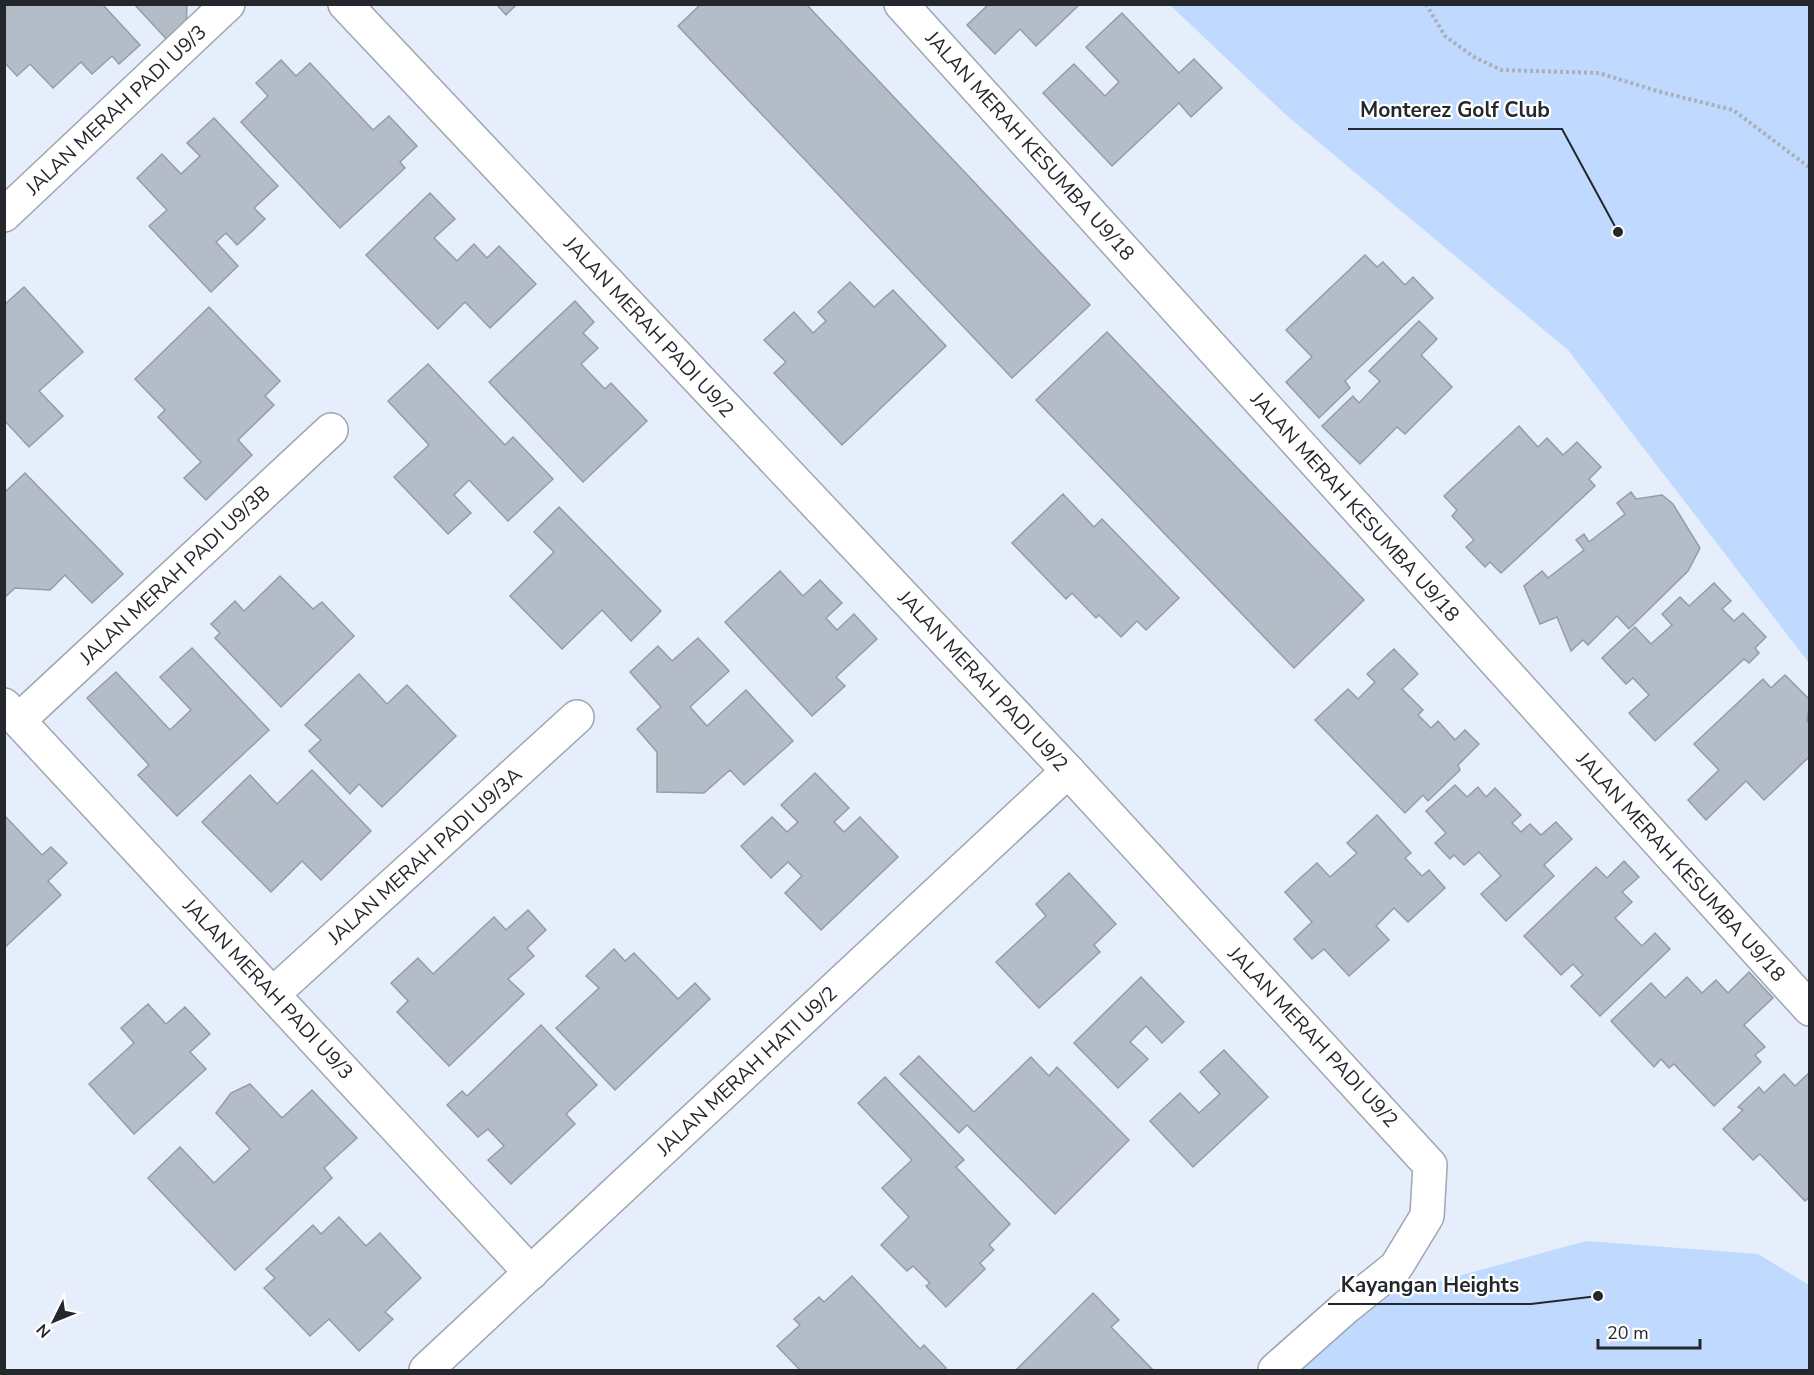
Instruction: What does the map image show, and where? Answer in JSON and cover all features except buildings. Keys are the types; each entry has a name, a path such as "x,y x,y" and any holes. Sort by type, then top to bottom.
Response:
{"street":[{"name":"JALAN MERAH PADI U9/3","path":"4,215 228,4"},
{"name":"JALAN MERAH PADI U9/2","path":"345,4 1068,771 1430,1165 1427,1216 1396,1268 1346,1307 1275,1371"},
{"name":"JALAN MERAH KESUMBA U9/18","path":"901,4 1809,1009"},
{"name":"JALAN MERAH PADI U9/3B","path":"12,712 331,430"},
{"name":"JALAN MERAH PADI U9/3","path":"12,712 531,1273"},
{"name":"JALAN MERAH PADI U9/3A","path":"273,994 577,717"},
{"name":"JALAN MERAH HATI U9/2","path":"426,1371 1068,771"}],"path":[{"path":"1426,4 1445,36 1474,57 1501,70 1599,72 1657,92 1732,110 1809,168"}],"shaded area":[{"path":"1170,5 1809,5 1809,663 1568,350 1285,114"},
{"path":"1586,1241 1758,1254 1809,1285 1809,1370 1290,1370 1346,1307"}],"place":[{"name":"Monterez Golf Club","path":"1618,232"},
{"name":"Kayangan Heights","path":"1598,1296"}]}
